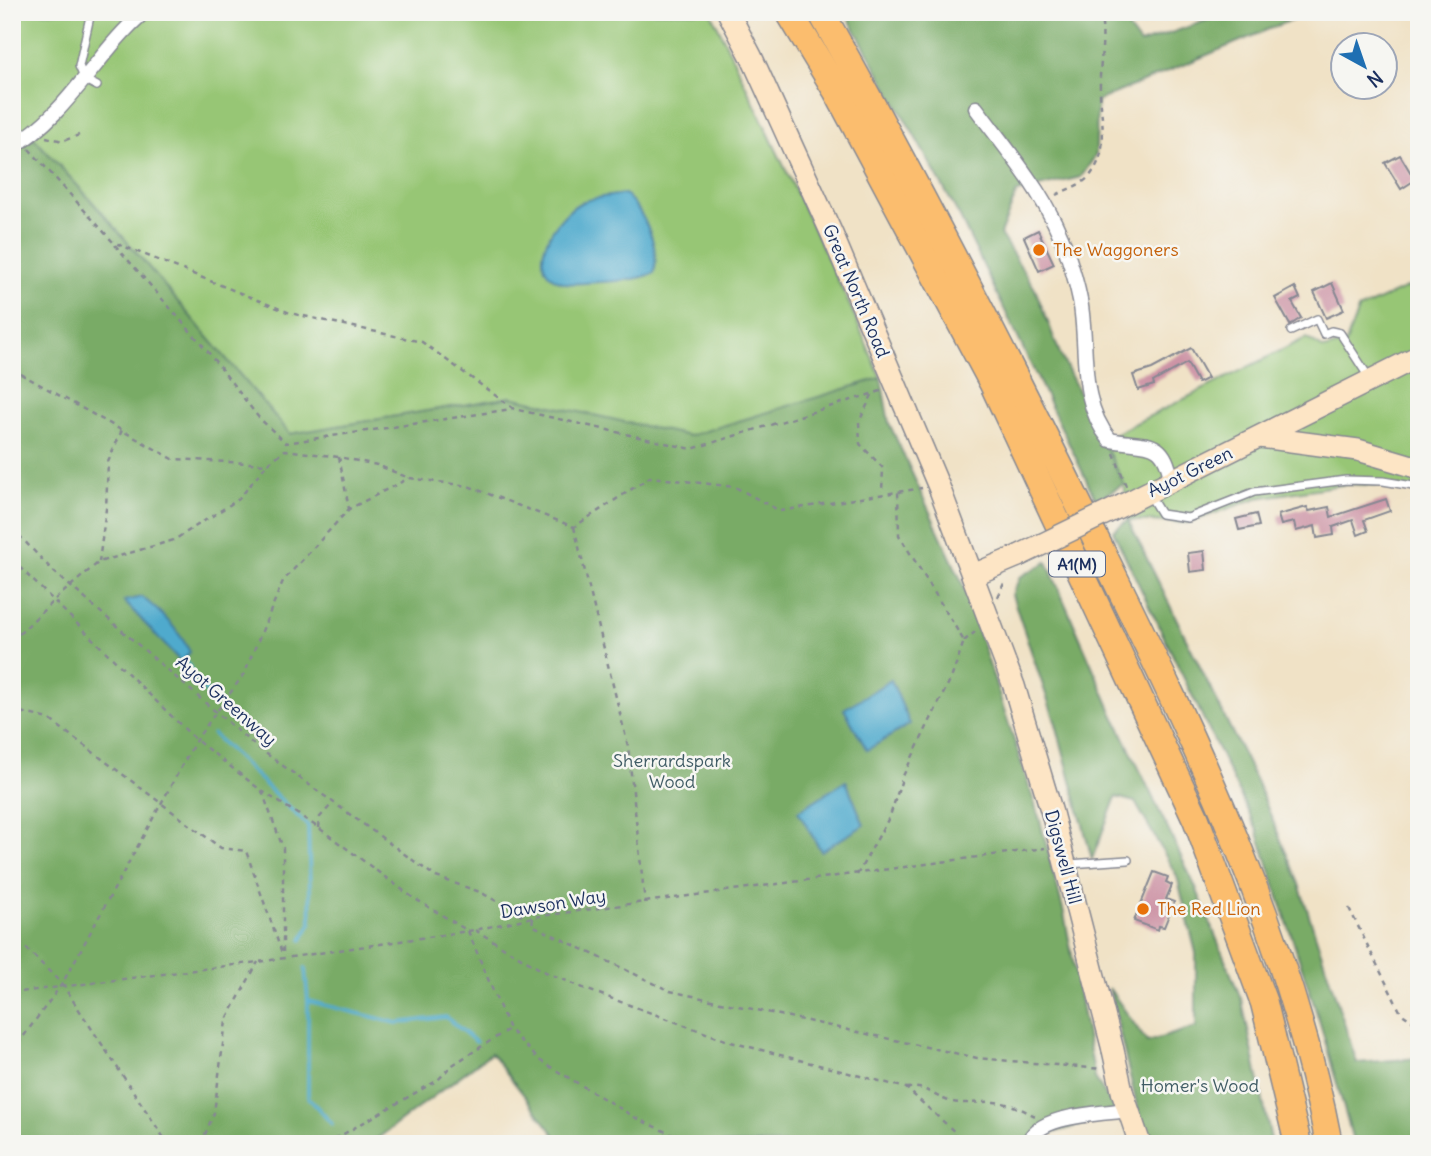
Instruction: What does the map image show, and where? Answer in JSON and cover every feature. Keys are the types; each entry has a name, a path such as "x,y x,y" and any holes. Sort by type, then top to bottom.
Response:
{"highway":[{"name":"A1(M)","path":"789,12 835,90 993,384 1196,818 1264,1003 1298,1144"},
{"name":"A1(M)","path":"821,12 969,283 1178,707 1239,843 1266,916 1289,986 1329,1144"}],"main road":[{"name":"Great North Road","path":"727,12 751,56 832,234 973,575"},
{"name":"Ayot Green","path":"973,575 1018,556 1132,495 1171,480 1260,437 1419,356"},
{"path":"1260,437 1358,450 1419,468"},
{"name":"Digswell Hill","path":"973,575 1014,686 1065,864 1112,1060 1140,1144"}],"street":[{"path":"17,144 91,83 120,33 144,12"},
{"path":"976,108 1044,200 1066,252 1080,302 1085,378 1100,428 1110,440 1149,444 1159,449 1168,462 1171,480"},
{"path":"1028,1144 1030,1137 1045,1123 1125,1101"}],"lane":[{"path":"90,12 79,66 91,83"},
{"path":"1291,331 1317,319 1324,334 1331,331 1340,333 1371,380"},
{"path":"1132,495 1161,514 1188,518 1254,492 1293,486 1346,480 1383,481 1419,487"},
{"path":"1065,864 1128,860"}],"path":[{"path":"1044,200 1084,182 1100,158 1103,135 1100,87 1104,29 1100,12"},
{"path":"42,135 63,141 79,135"},
{"path":"17,144 113,242 205,348 259,418 286,443 514,409 692,449 883,391"},
{"path":"113,242 290,313 422,342 514,409"},
{"path":"12,369 173,459 267,464"},
{"path":"872,395 859,422 860,444 883,468 882,492"},
{"path":"99,562 106,509 107,462 122,430"},
{"path":"1110,440 1132,495"},
{"path":"12,642 70,585 99,562 174,540 239,499 267,464 285,450 339,457 377,465 409,478 468,486 574,527"},
{"path":"339,457 349,509"},
{"path":"574,527 650,477 735,487 780,511 882,492 922,488"},
{"path":"12,1052 62,984 196,740 244,674 283,581 349,509 409,478"},
{"path":"898,491 900,535 964,641"},
{"path":"574,527 628,746 645,903"},
{"name":"Ayot Greenway","path":"12,528 70,585 253,744 436,877 480,892 527,918"},
{"path":"12,560 196,740 262,791 319,828 412,897 468,931 509,1030 539,1060 636,1118 692,1144"},
{"path":"857,875 890,816 903,776 952,676 964,641 978,629"},
{"path":"12,710 49,719 220,848 246,851 283,956"},
{"path":"262,791 283,848 283,956"},
{"path":"319,828 320,817 333,803"},
{"name":"Dawson Way","path":"12,993 62,984 258,962 283,956 475,930 533,917 1048,848"},
{"path":"1349,908 1401,1013 1419,1026"},
{"path":"533,917 533,925 670,991 976,1058 1112,1060"},
{"path":"475,930 543,971 731,1042 906,1088 922,1086 946,1100 967,1104 993,1102 1012,1105 1045,1123"},
{"path":"12,934 62,984 168,1144"},
{"path":"201,1144 214,1113 226,1021 258,962"},
{"path":"326,1144 438,1080 451,1066 509,1030"},
{"path":"906,1088 956,1133 956,1144"}],"green space":[{"path":"12,12 711,12 851,308 881,378 689,437 511,397 290,434 106,217 34,138 19,128 12,131"},
{"path":"845,12 1116,12 1140,44 1230,12 1310,12 1097,101 1096,155 1081,177 1017,192 1000,234 1035,289 1061,356 1124,484 1096,500 960,217"},
{"name":"Sherrardspark Wood","path":"34,138 106,217 290,434 511,397 689,436 881,378 889,423 961,580 1039,817 1064,913 1095,1078 1118,1114 1039,1137 1036,1144 562,1144 491,1053 370,1144 12,1144 12,151"},
{"path":"1419,282 1419,491 1382,485 1347,484 1257,498 1188,523 1128,520 1124,484 1102,440 1306,338 1324,349 1346,343 1358,310"},
{"path":"1128,520 1257,783 1298,881 1357,1063 1419,1058 1419,1144 1354,1144 1320,1023 1257,830 1113,531"},
{"name":"Homer's Wood","path":"1047,562 1113,714 1196,888 1242,1001 1272,1144 1150,1144 1140,1118 1109,988 1147,1042 1196,1027 1196,953 1177,876 1135,802 1116,797 1092,859 1056,724 1012,595 1020,577"}],"water":[{"path":"625,194 638,209 649,230 655,252 654,273 628,280 576,284 562,282 550,275 544,266 543,254 547,241 562,217 582,202"},
{"path":"142,597 169,622 190,652 181,662 124,601"},
{"path":"891,680 910,724 867,750 844,709"},
{"path":"846,781 864,825 821,851 798,811"}],"building":[{"path":"1400,155 1415,180 1401,189 1385,163"},
{"name":"The Waggoners","path":"1038,230 1054,264 1039,271 1024,237"},
{"path":"1332,283 1344,310 1326,318 1314,292"},
{"path":"1295,287 1300,298 1292,302 1301,318 1290,325 1275,298"},
{"path":"1191,348 1208,378 1198,383 1187,363 1153,382 1154,385 1138,390 1133,375 1152,369"},
{"path":"1386,499 1390,511 1364,520 1368,531 1358,535 1353,520 1333,527 1334,535 1317,538 1315,526 1296,531 1294,522 1281,525 1278,515 1307,507 1309,511 1329,507 1331,517"},
{"path":"1256,514 1259,526 1239,530 1236,519"},
{"path":"1204,551 1206,570 1190,572 1188,553"},
{"path":"1154,872 1168,877 1166,882 1172,885 1166,899 1174,902 1164,927 1159,926 1158,930 1134,921"}],"waterway":[{"path":"186,660 194,677 212,699"},
{"path":"213,734 308,826 311,923 302,940"},
{"path":"305,968 308,1001 308,1097 332,1124"},
{"path":"308,1001 397,1023 446,1017 476,1042"}],"place":[{"name":"The Waggoners","path":"1039,250"},
{"name":"The Red Lion","path":"1143,909"}]}
